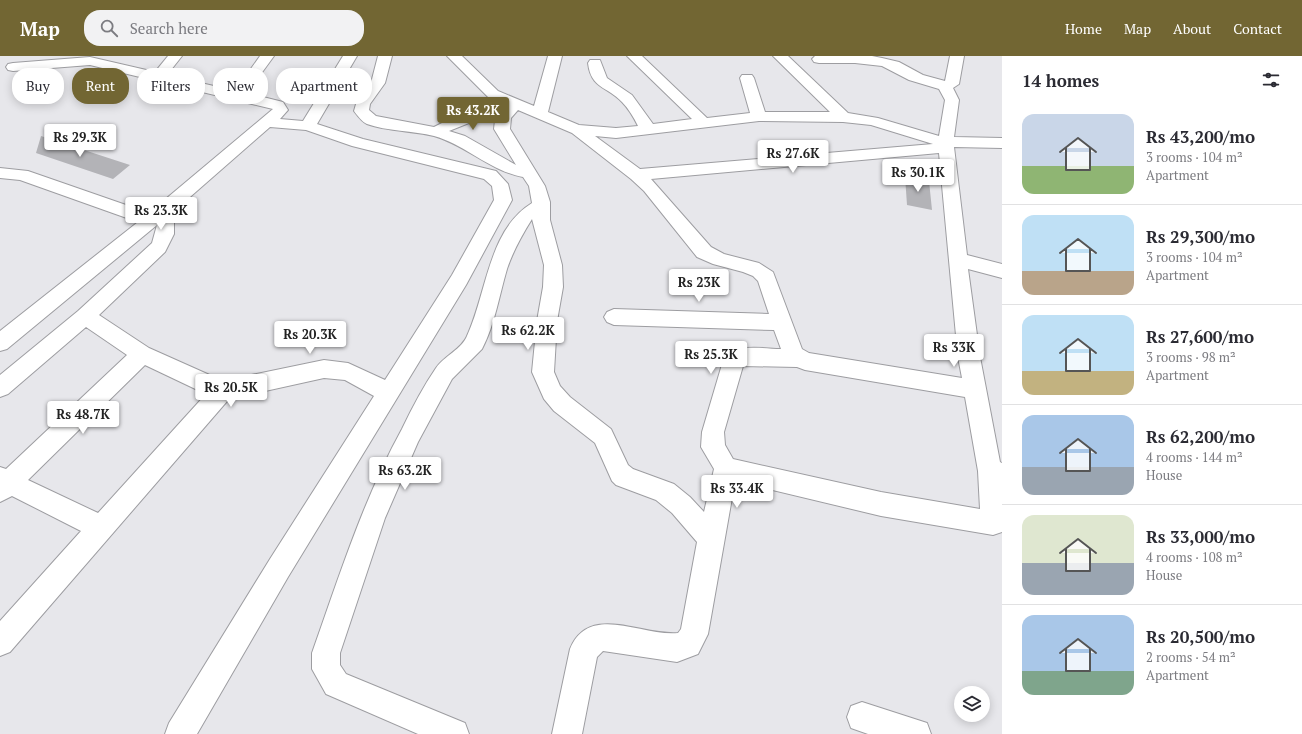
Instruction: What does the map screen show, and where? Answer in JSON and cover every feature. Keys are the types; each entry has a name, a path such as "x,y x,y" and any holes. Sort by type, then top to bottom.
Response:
{"street":[{"path":"165,68 175,56"},
{"path":"258,68 267,56"},
{"path":"308,126 350,56"},
{"path":"384,56 378,83 363,104 361,111 371,120 436,132 459,140 512,170 530,173"},
{"path":"454,56 510,109"},
{"path":"540,113 555,56"},
{"path":"634,56 704,123"},
{"path":"780,56 843,117"},
{"path":"945,86 952,84 957,56"},
{"path":"726,468 881,504 993,523 996,472 968,357 946,145 952,100 945,86 932,80 917,78 899,67 880,59 819,59"},
{"path":"12,66 90,60 137,72"},
{"path":"595,63 595,72 599,79 626,98 648,129"},
{"path":"747,78 759,116"},
{"path":"0,343 158,215 281,110 278,105 268,102"},
{"path":"436,132 452,122 510,109 540,113 576,129 637,175 650,187 704,252 712,258 754,267 760,270 766,277 793,354 799,358 806,362 975,389"},
{"path":"510,109 501,122 502,129 537,186 541,206 541,220 553,265 553,287 547,321 543,372 552,392 562,404 603,436 620,473 625,477 665,492 681,505 711,538"},
{"path":"576,129 616,133 759,116 843,117 873,121 946,145"},
{"path":"180,734 279,568 459,280 503,200 500,184 490,175 358,143 308,126 266,122"},
{"path":"637,175 946,145 1002,143"},
{"path":"0,173 22,174 158,215 166,229 164,238 159,247 85,316 0,388"},
{"path":"454,734 336,684 326,669 326,652 373,518 409,437 444,373 475,343 484,320 498,269 509,241 526,215 541,206"},
{"path":"958,258 1002,271"},
{"path":"85,316 142,354 222,391"},
{"path":"614,317 782,322"},
{"path":"101,528 3,484 142,354"},
{"path":"567,734 584,649 593,641 603,637 677,648 688,644 694,634 711,538 726,468 713,447 713,432 734,361 737,358 744,357 799,358"},
{"path":"0,642 222,391 324,369 348,372 389,393"},
{"path":"862,717 916,734"}],"building":[{"path":"41,136 130,165 113,179 36,153"},
{"path":"905,176 929,181 932,210 907,205"}]}
